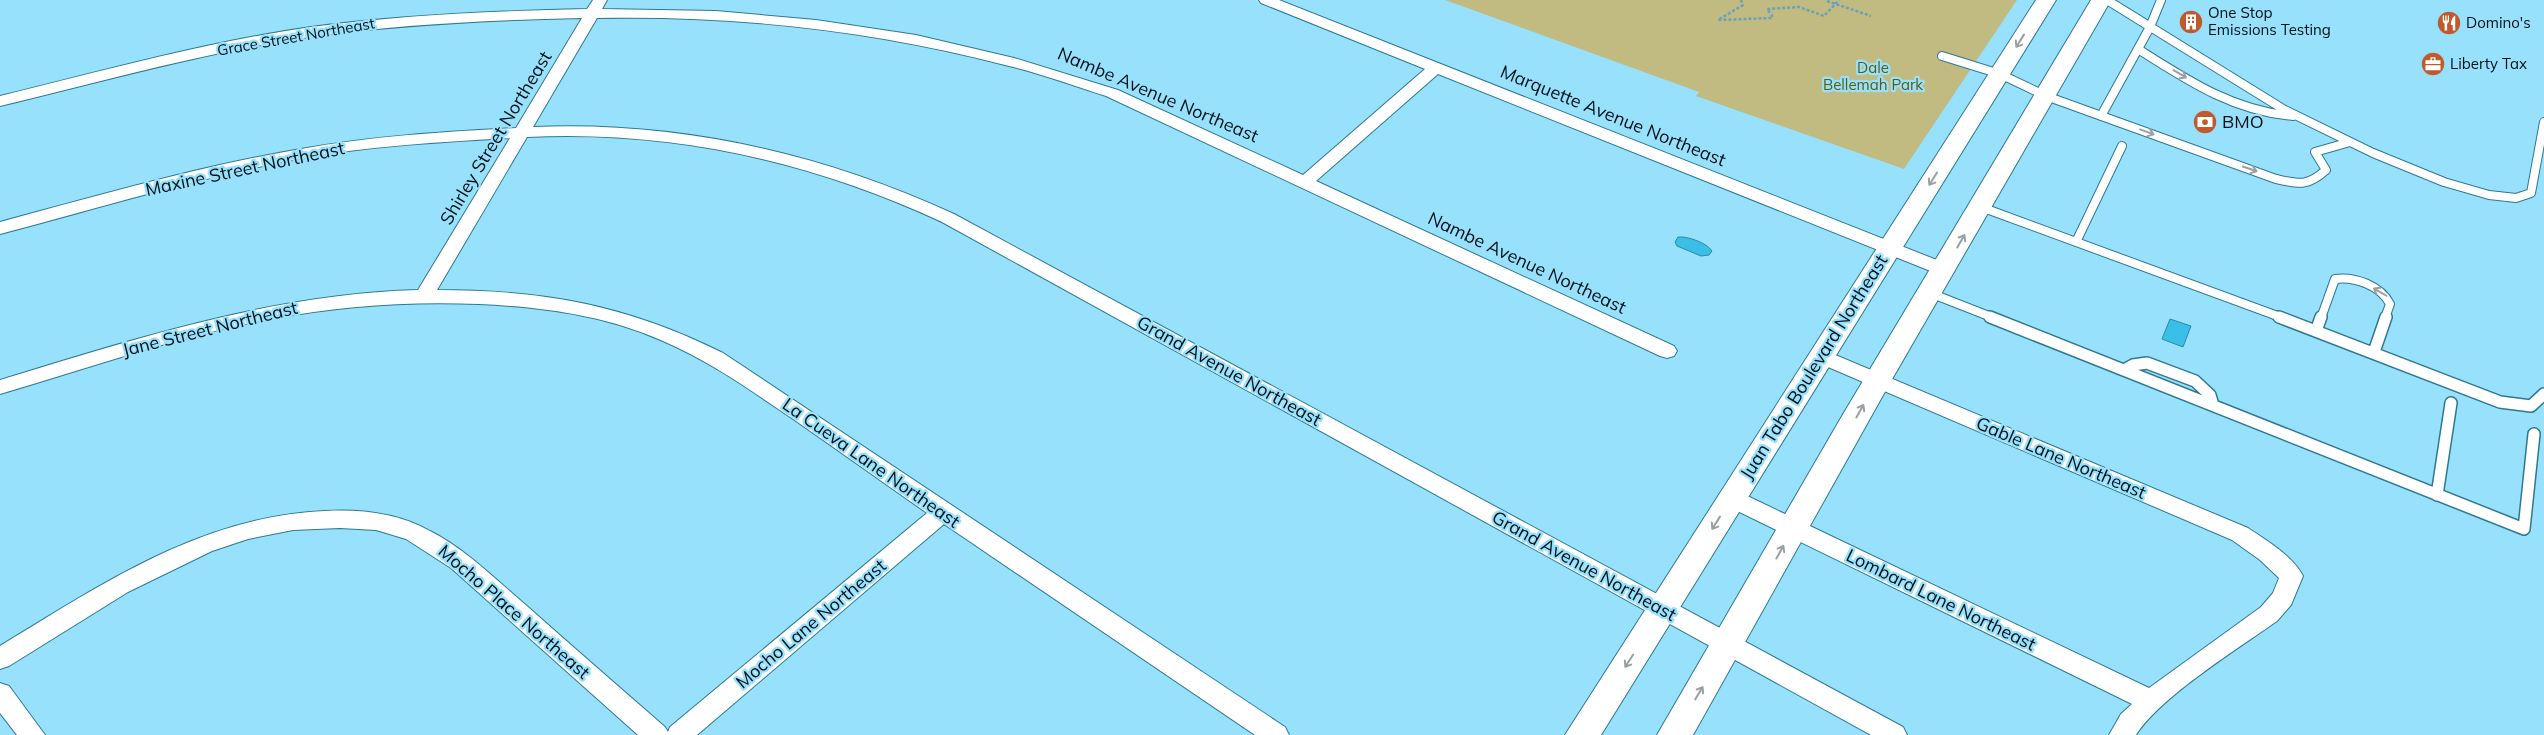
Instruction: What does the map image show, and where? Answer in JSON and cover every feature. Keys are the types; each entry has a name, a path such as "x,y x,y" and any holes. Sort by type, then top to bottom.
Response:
{"main road":[{"name":"Juan Tabo Boulevard Northeast","path":"1582,735 2046,0"},
{"path":"1674,735 1727,646 1878,380 1945,270 2101,0"}],"street":[{"name":"Marquette Avenue Northeast","path":"1266,0 1945,270"},
{"name":"Grace Street Northeast","path":"0,101 168,60 311,32 418,17 599,2"},
{"name":"Shirley Street Northeast","path":"425,295 523,133 599,2"},
{"name":"Nambe Avenue Northeast","path":"599,2 754,8 818,16 932,36 1002,54 1112,93 1667,350"},
{"path":"1305,182 1437,67"},
{"name":"Grand Avenue Northeast","path":"523,133 614,132 682,139 748,150 803,162 908,198 1048,272 1727,646 1894,735"},
{"name":"Maxine Street Northeast","path":"0,228 204,175 299,154 389,141 523,133"},
{"name":"Jane Street Northeast","path":"0,387 147,343 266,313 326,304 425,295"},
{"name":"La Cueva Lane Northeast","path":"425,295 510,299 576,307 635,323 698,348 730,366 943,512 1276,735"},
{"name":"Gable Lane Northeast","path":"1821,356 2240,534 2268,554 2291,576 2283,598 2269,614 2151,701"},
{"name":"Lombard Lane Northeast","path":"1731,498 2151,701"},
{"name":"Mocho Lane Northeast","path":"679,735 943,512"},
{"name":"Mocho Place Northeast","path":"0,659 162,561 202,543 236,531 272,524 317,518 358,520 396,525 432,541 459,561 656,735"},
{"path":"0,694 32,735"},
{"path":"2122,735 2124,729 2151,701"}],"lane":[{"path":"2107,0 2296,116 2404,168 2489,195 2516,198 2531,193 2544,122"},
{"path":"2101,116 2150,27 2161,0"},
{"path":"2138,49 2216,97 2274,116 2296,116"},
{"path":"1942,56 2000,74 2046,96 2249,169 2300,184 2314,182 2326,170 2315,152 2350,142"},
{"path":"2076,242 2122,146"},
{"path":"1981,207 2374,352 2500,402 2530,406 2544,394"},
{"path":"2316,331 2335,279 2349,279 2379,290 2388,297 2390,304 2374,352"},
{"path":"1930,293 2524,529 2534,434"},
{"path":"2124,370 2133,364 2148,363 2195,381 2210,395 2212,405"},
{"path":"2438,494 2450,404"}],"path":[{"path":"1741,0 1743,5 1718,20 1771,18 1774,17 1767,9 1799,7 1824,16 1839,0"},
{"path":"1828,1 1871,16"}],"green space":[{"name":"Dale Bellemah Park","path":"1445,0 2017,0 1904,169 1696,96 1699,92"}],"water":[{"path":"1678,237 1697,241 1706,245 1712,251 1709,255 1701,256 1677,246 1675,242"},
{"path":"2170,319 2191,326 2183,347 2162,339"}],"place":[{"name":"One Stop Emissions Testing","path":"2191,22"},
{"name":"Domino's","path":"2449,23"},
{"name":"Liberty Tax","path":"2433,64"},
{"name":"BMO","path":"2205,122"}]}
